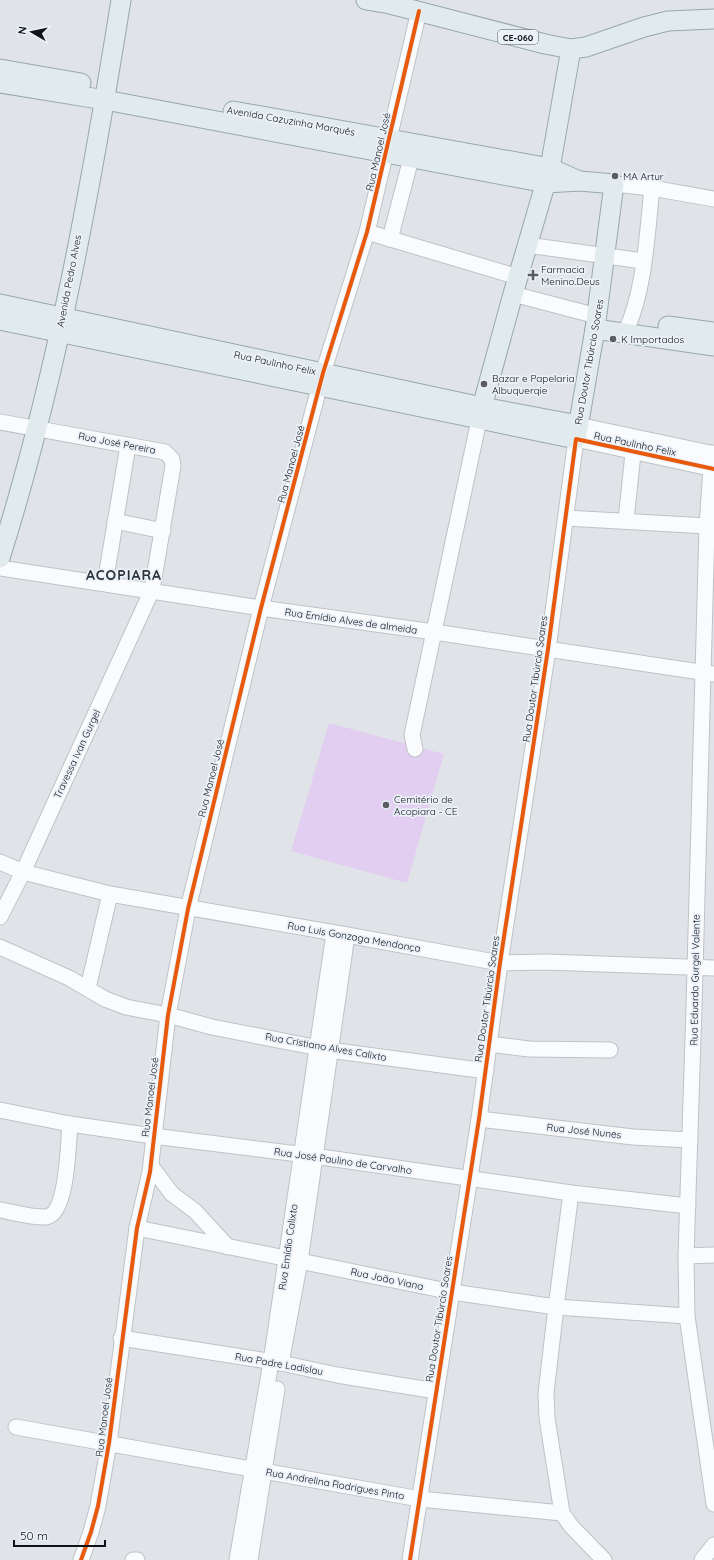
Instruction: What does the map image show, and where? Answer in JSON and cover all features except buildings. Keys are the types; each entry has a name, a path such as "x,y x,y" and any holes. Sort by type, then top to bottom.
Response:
{"main road":[{"name":"Avenida Pedro Alves","path":"0,558 37,428 61,325 106,94 122,0"},
{"name":"CE-060","path":"366,0 392,2 419,11 545,44 571,49 586,47 644,27 668,21 714,19"},
{"path":"480,413 515,286 548,176 571,49"},
{"name":"Avenida Cazuzinha Marquês","path":"0,69 106,94 387,147 548,176 614,184"},
{"name":"Avenida Cazuzinha Marquês","path":"0,83 106,94"},
{"name":"Rua Doutor Tibúrcio Soares","path":"577,432 596,322 614,184"},
{"name":"Rua Paulinho Felix","path":"0,304 61,325 577,432"},
{"name":"Rua Paulinho Felix","path":"0,320 61,325"},
{"path":"596,322 692,336 714,346"},
{"path":"692,336 714,332"}],"street":[{"name":"Rua Manoel José","path":"81,1560 92,1532 109,1443 137,1228 151,1166 153,1136 168,1015 188,909 260,608 321,380 367,232 419,11"},
{"path":"390,239 413,151"},
{"path":"614,184 652,188 714,199"},
{"path":"628,327 643,261 652,188"},
{"path":"367,232 390,239 515,286 596,322"},
{"path":"527,245 643,261"},
{"path":"415,749 412,735 480,413"},
{"name":"Rua José Pereira","path":"0,422 165,452 172,459 173,466 152,590"},
{"name":"Rua Paulinho Felix","path":"577,432 633,445 712,469"},
{"name":"Rua Doutor Tibúrcio Soares","path":"410,1560 479,1119 500,963 548,649 577,432"},
{"path":"626,520 633,445"},
{"name":"Rua Paulinho Felix","path":"633,445 713,454"},
{"path":"104,583 128,446"},
{"name":"Rua Eduardo Gurgel Valente","path":"713,454 707,526 708,674 695,967 686,1256 687,1316 714,1504"},
{"path":"566,518 626,520 707,526"},
{"path":"115,521 163,531"},
{"name":"Rua Emídio Alves de almeida","path":"0,568 708,674"},
{"name":"Travessa Ivan Gurgel","path":"0,917 23,872 152,590"},
{"name":"Rua Luis Gonzaga Mendonça","path":"0,862 23,872 110,894 500,963 546,962 714,968"},
{"path":"88,988 110,894"},
{"name":"Rua Emídio Calixto","path":"237,1560 258,1470 293,1260 340,934"},
{"name":"Rua Cristiano Alves Calixto","path":"0,947 69,978 105,999 126,1008 168,1015 212,1027 323,1048 486,1071"},
{"path":"489,1044 529,1049 610,1050"},
{"name":"Rua José Paulino de Carvalho","path":"0,1110 70,1124 153,1136 308,1155 571,1194 688,1206"},
{"name":"Rua José Nunes","path":"479,1119 633,1137 690,1140"},
{"path":"0,1210 45,1217 53,1214 58,1208 62,1195 70,1124"},
{"path":"151,1166 172,1194 195,1211 228,1247"},
{"path":"571,1194 546,1394 547,1418 562,1513 571,1526 604,1560"},
{"name":"Rua João Viana","path":"137,1228 452,1292 556,1307 687,1316"},
{"path":"686,1256 714,1255"},
{"name":"Rua Padre Ladislau","path":"122,1338 276,1362 337,1375 436,1391"},
{"name":"Rua Andrelina Rodrigues Pinto","path":"16,1427 420,1499 562,1513"},
{"name":"Rua Emídio Calixto","path":"250,1560 258,1470"},
{"path":"702,1560 714,1544"}],"shaded area":[{"path":"329,723 444,754 407,883 291,851"}],"cycle path":[{"path":"81,1560 98,1506 109,1443 137,1228 150,1172 168,1015 188,909 261,608 323,373 367,232 419,11"},
{"path":"410,1560 479,1119 500,963 548,649 576,439 714,469"}],"place":[{"name":"MA Artur","path":"615,176"},
{"name":"Farmacia Menino.Deus","path":"533,275"},
{"name":"K Importados","path":"613,339"},
{"name":"Bazar e Papelaria Albuquerqie","path":"484,384"},
{"name":"Cemitério de Acopiara - CE","path":"386,805"}],"district":[{"name":"ACOPIARA","path":"124,575"}]}
